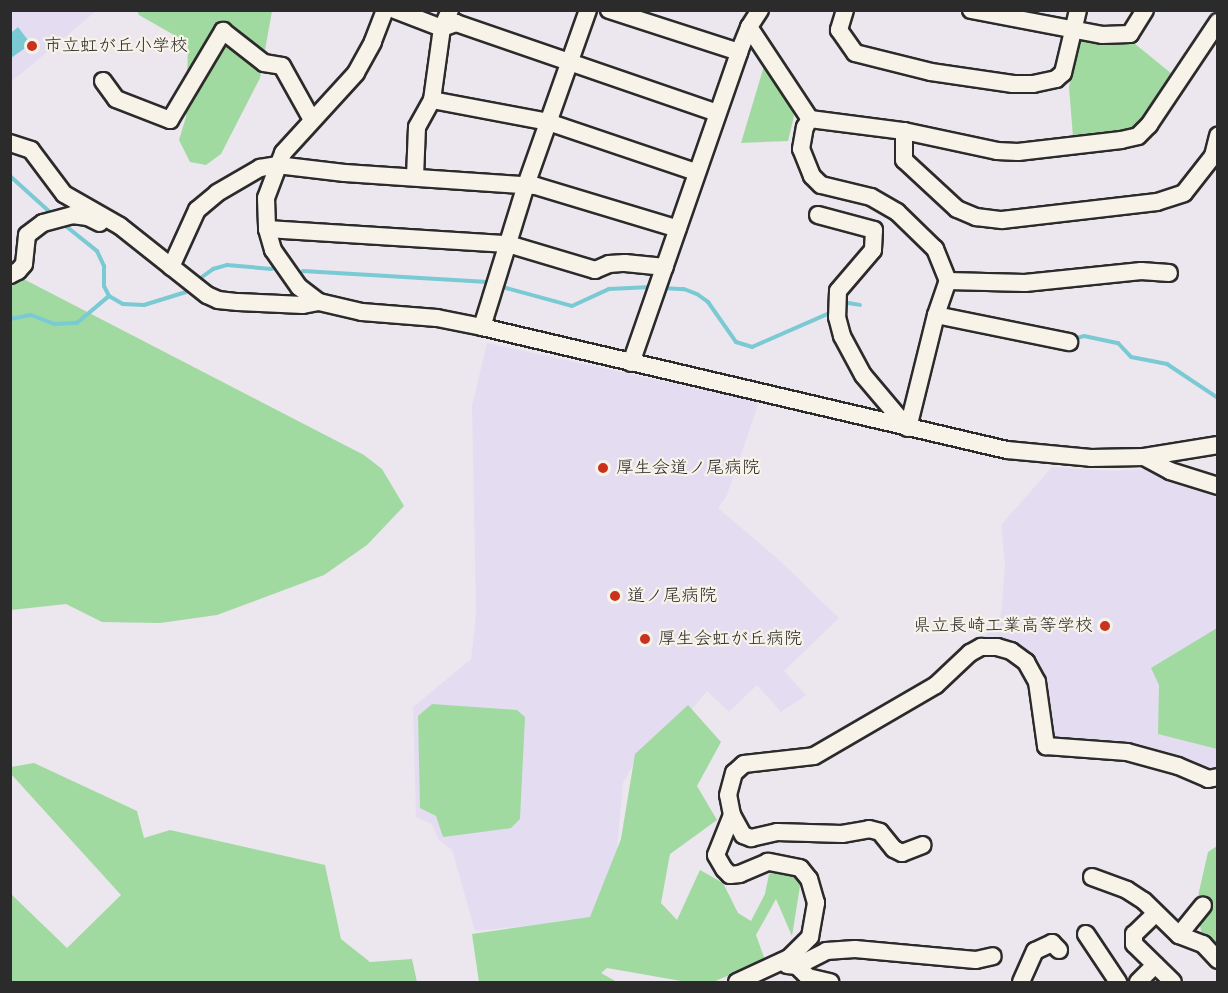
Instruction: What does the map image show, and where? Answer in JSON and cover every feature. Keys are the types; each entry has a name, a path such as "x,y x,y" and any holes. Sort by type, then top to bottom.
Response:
{"street":[{"path":"319,302 299,287 278,261 267,229 266,198 283,153 356,72 373,42 385,10"},
{"path":"395,10 442,28 456,23 717,113"},
{"path":"415,177 417,127 432,100 442,28 450,10"},
{"path":"482,327 526,185 588,10"},
{"path":"609,10 739,52"},
{"path":"631,363 739,52 749,27 760,10"},
{"path":"845,10 839,30 855,53 921,70 1013,84 1045,82 1064,74 1077,10"},
{"path":"971,10 1102,35 1130,34 1145,10"},
{"path":"749,27 810,119 904,131 997,151 1018,152 1138,136 1149,125 1218,22"},
{"path":"103,81 116,99 170,120 201,72 223,31 264,63 282,66 312,120"},
{"path":"432,100 548,122 696,172"},
{"path":"810,119 805,127 801,149 812,176 821,185 871,197 897,212 935,249 948,281 936,315 908,428"},
{"path":"904,131 904,160 957,209 976,217 1002,220 1157,202 1184,193 1213,156 1216,142"},
{"path":"10,143 31,150 64,194 120,226 171,267 218,300 303,305 319,302 362,312 437,318 1007,450 1090,458 1144,457 1218,445"},
{"path":"171,267 197,210 217,193 260,168 277,165 536,186 678,229"},
{"path":"10,275 24,264 27,235 47,221 72,214 88,217 111,229 120,226"},
{"path":"818,215 874,230 873,250 843,284 837,309 842,336 862,375 908,428"},
{"path":"267,229 508,244 595,270 609,264 625,263 660,281"},
{"path":"948,281 1025,283 1141,271 1169,273"},
{"path":"936,315 1068,342"},
{"path":"1144,457 1170,471 1218,486"},
{"path":"923,845 902,853 894,849 880,832 870,829 842,834 777,832 751,838 743,835 732,815 728,795 734,773 744,764 814,756 936,685 970,653 981,647 997,647 1011,651 1026,662 1037,682 1046,746 1127,752 1178,766 1208,779 1218,777"},
{"path":"732,815 716,855 724,869 730,875 740,874 768,862 800,868 809,879 816,903 810,937 789,958 737,982"},
{"path":"1092,877 1127,890 1144,901 1155,914 1179,934 1203,944 1218,960"},
{"path":"1179,934 1203,905"},
{"path":"1155,914 1134,934 1134,944 1173,982"},
{"path":"1086,934 1118,982"},
{"path":"1021,982 1035,951 1052,943 1059,950"},
{"path":"796,966 826,951 855,949 976,960 993,956"},
{"path":"777,963 796,966 808,977 830,982"},
{"path":"1138,982 1155,965"}],"shaded area":[{"name":"市立虹が丘小学校","path":"11,11 96,11 11,82"},
{"name":"厚生会虹が丘病院","path":"487,343 759,402 727,495 718,508 778,559 839,618 784,671 806,695 781,712 757,685 729,712 707,691 653,756 635,762 623,783 615,870 596,919 475,931 452,850 438,839 432,824 416,817 413,707 471,659 476,614 472,406"},
{"name":"県立長崎工業高等学校","path":"1052,467 1112,471 1148,469 1195,486 1217,491 1217,770 1205,770 1053,743 1038,672 983,639 1001,613 1005,564 1001,525"}],"green space":[{"path":"137,11 272,11 260,78 221,154 206,165 190,162 179,140 186,117 188,43 139,15"},
{"path":"1084,37 1119,43 1129,39 1172,74 1137,125 1127,130 1073,137 1069,87 1079,42"},
{"path":"764,66 790,105 794,116 788,141 741,143"},
{"path":"10,272 364,455 382,469 404,506 367,545 324,575 217,615 160,623 102,622 66,604 11,610"},
{"path":"1217,628 1218,749 1158,734 1159,685 1151,668"},
{"path":"432,704 517,710 525,717 520,819 511,828 443,837 436,816 420,808 418,716"},
{"path":"688,705 721,742 697,786 717,820 670,854 661,903 677,920 700,870 723,883 738,913 751,921 765,894 769,874 786,869 801,880 792,936 776,899 756,935 765,960 713,982 687,982 607,968 601,973 617,982 479,982 472,934 590,917 621,839 635,754"},
{"path":"34,763 137,811 144,838 170,830 325,865 341,939 370,962 412,959 417,982 11,982 11,894 67,948 121,895 11,774 11,767"},
{"path":"1217,846 1217,948 1201,931 1196,905 1208,852"}],"water":[{"path":"18,27 31,44 11,58 11,33"}],"waterway":[{"path":"10,176 52,214"},
{"path":"62,223 97,251 104,266 104,286 109,296"},
{"path":"202,277 213,269 227,265 272,269"},
{"path":"303,271 488,282"},
{"path":"506,288 572,306 609,289 651,287"},
{"path":"662,288 684,289 697,294 708,302 736,342 752,347 832,312"},
{"path":"10,319 31,315 55,324 77,323 109,296 123,304 144,305 186,292"},
{"path":"841,307 848,303 860,305"},
{"path":"1074,339 1084,336 1118,343 1131,357 1167,364 1218,398"}],"place":[{"name":"市立虹が丘小学校","path":"32,46"},
{"name":"厚生会道ノ尾病院","path":"603,468"},
{"name":"道ノ尾病院","path":"615,596"},
{"name":"県立長崎工業高等学校","path":"1105,626"},
{"name":"厚生会虹が丘病院","path":"645,639"}]}
